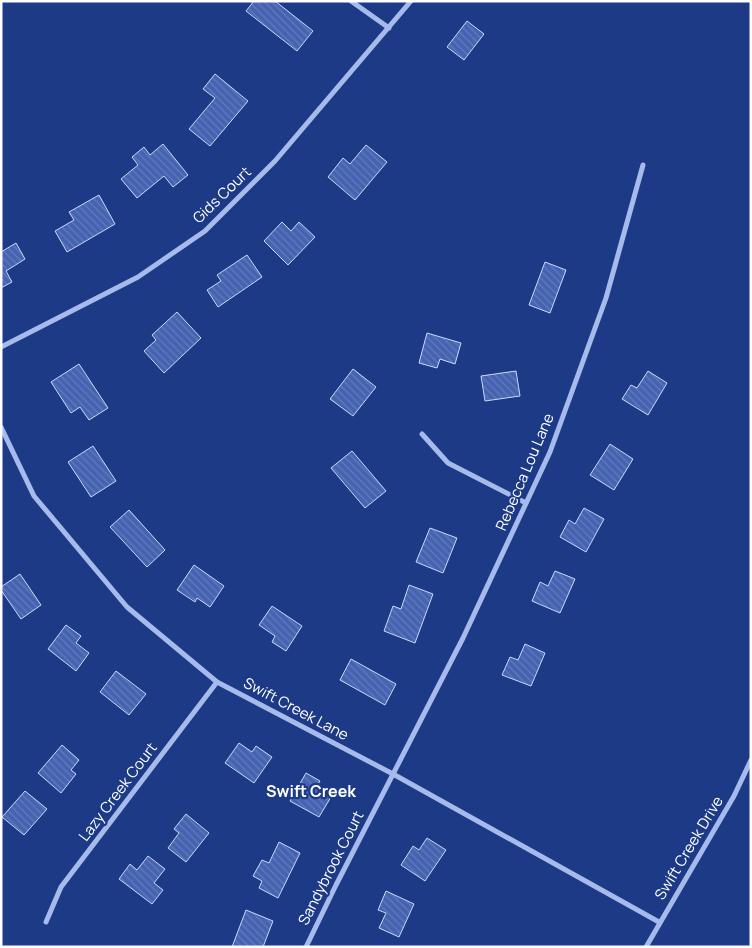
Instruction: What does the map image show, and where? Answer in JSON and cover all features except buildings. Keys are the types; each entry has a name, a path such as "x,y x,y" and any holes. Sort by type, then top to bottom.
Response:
{"street":[{"path":"351,1 389,28"},
{"name":"Gids Court","path":"1,347 138,277 204,231 275,161 411,1"},
{"name":"Rebecca Lou Lane","path":"393,774 463,638 550,452 606,298 643,165"},
{"name":"Swift Creek Lane","path":"1,427 34,496 114,592 127,606 217,682 393,774 659,922"},
{"path":"422,434 448,463 526,503"},
{"name":"Lazy Creek Court","path":"46,922 61,887 217,682"},
{"name":"Swift Creek Drive","path":"646,947 734,796 751,760"},
{"name":"Sandybrook Court","path":"306,947 393,774"}],"district":[{"name":"Swift Creek","path":"311,791"}]}
